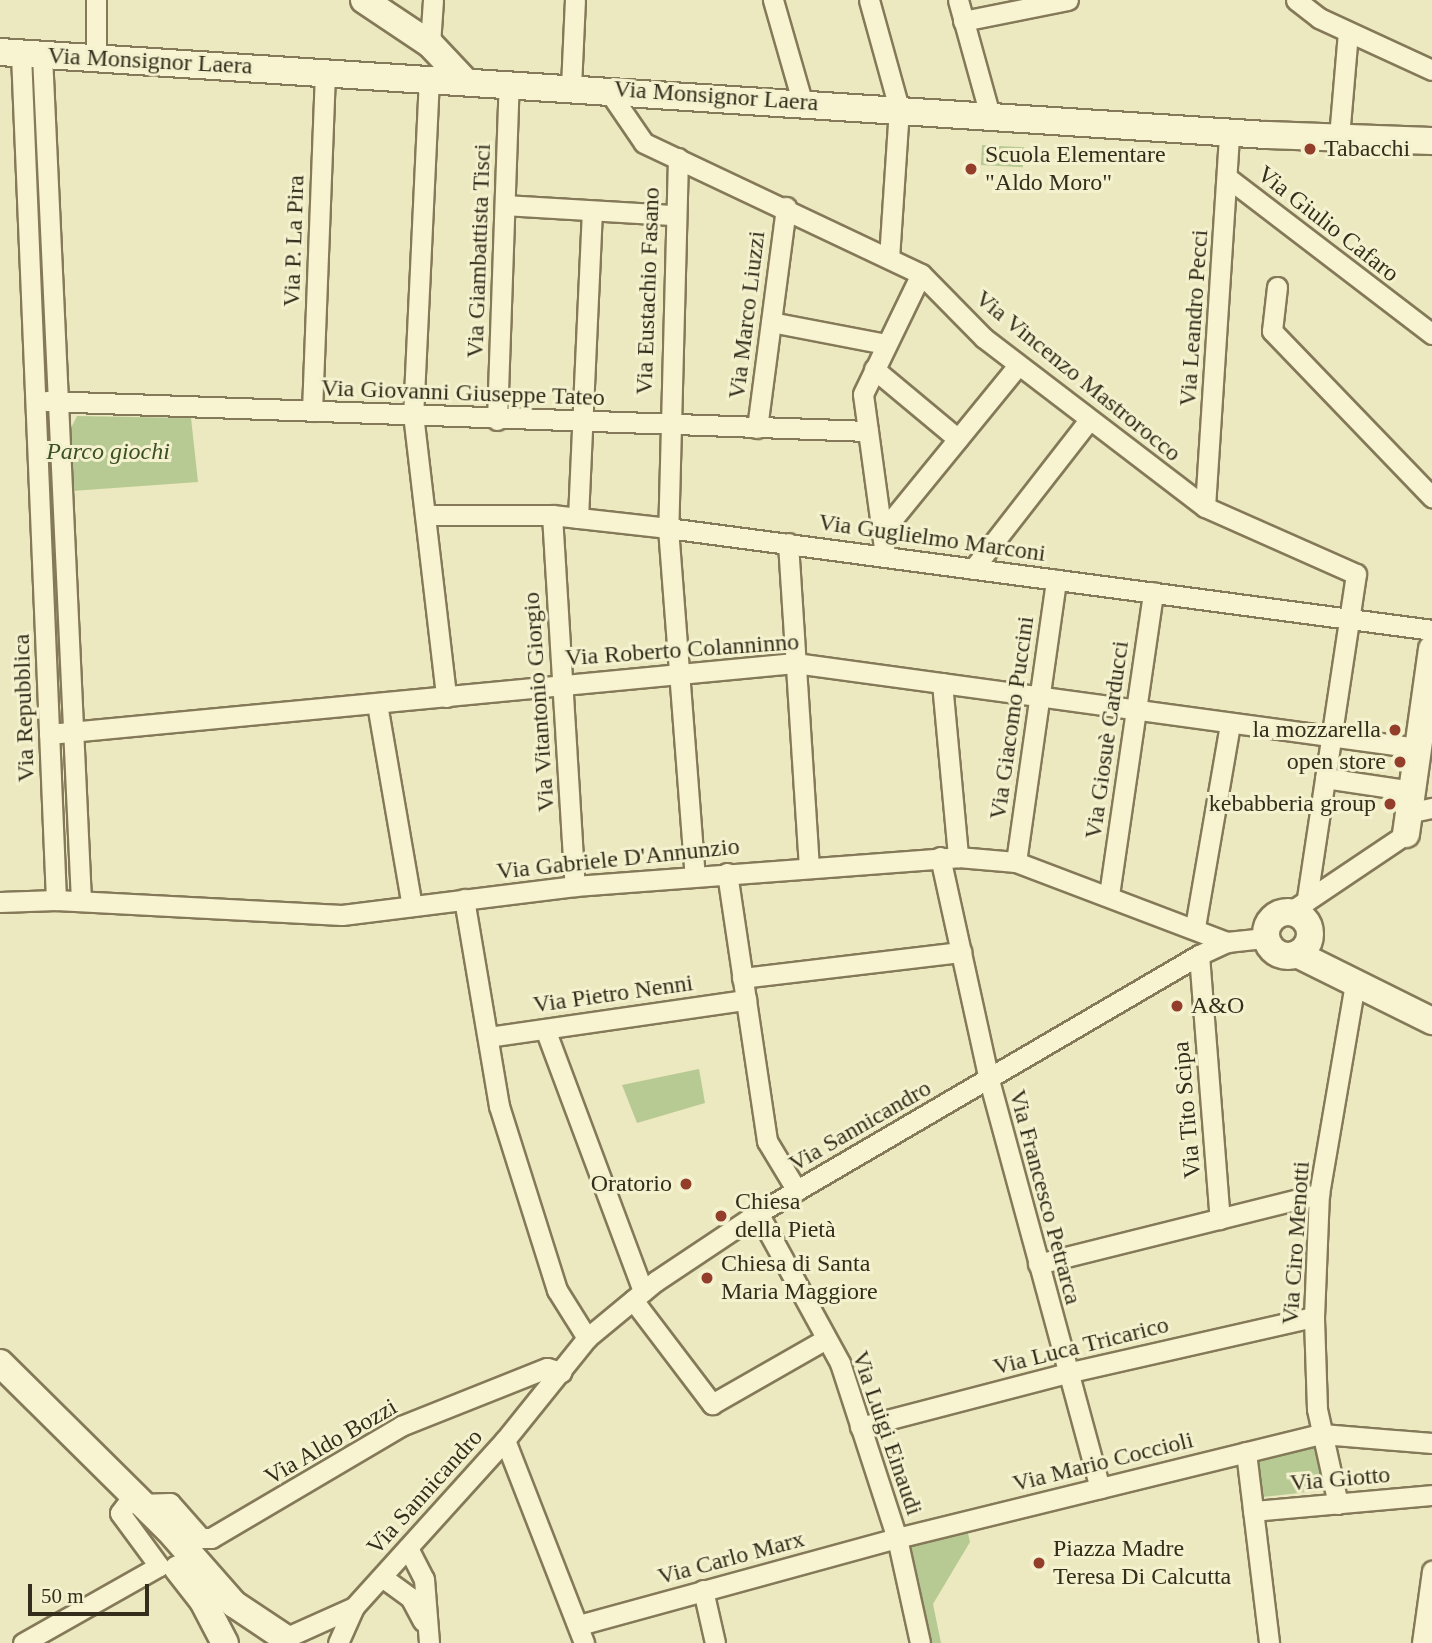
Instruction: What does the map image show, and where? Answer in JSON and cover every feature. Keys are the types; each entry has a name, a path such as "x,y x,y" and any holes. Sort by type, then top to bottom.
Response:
{"street":[{"path":"96,0 96,58"},
{"path":"364,0 430,44 464,80"},
{"path":"430,44 433,0"},
{"path":"571,87 575,0"},
{"path":"773,0 802,101"},
{"path":"869,0 899,108 889,257"},
{"path":"958,0 990,115"},
{"path":"964,21 1068,0"},
{"path":"1296,0 1319,18 1432,70"},
{"path":"1339,137 1348,32"},
{"name":"Via Monsignor Laera","path":"21,54 802,101 1229,132 1432,141"},
{"name":"Via Repubblica","path":"21,54 56,900"},
{"name":"Via Repubblica","path":"21,54 58,401 81,901"},
{"name":"Via P. La Pira","path":"312,411 326,72"},
{"path":"429,78 413,414 446,697"},
{"name":"Via Giambattista Tisci","path":"497,420 509,83"},
{"name":"Via Vincenzo Mastrorocco","path":"607,89 644,143 786,207 921,274 984,338 1205,507 1356,574 1349,618"},
{"name":"Via Leandro Pecci","path":"1205,507 1229,132"},
{"name":"Via Eustachio Fasano","path":"678,158 667,426 668,528 695,876"},
{"name":"Via Giulio Cafaro","path":"1228,178 1432,334"},
{"path":"505,205 675,215"},
{"name":"Via Marco Liuzzi","path":"757,428 786,207"},
{"path":"578,519 592,211"},
{"path":"886,555 863,394 921,274"},
{"path":"1277,287 1272,331 1432,497"},
{"path":"771,322 885,344"},
{"path":"882,532 1018,365"},
{"path":"874,369 958,439"},
{"name":"Via Giovanni Giuseppe Tateo","path":"36,400 413,414 497,420 867,431"},
{"path":"973,569 1089,420"},
{"name":"Via Guglielmo Marconi","path":"425,514 552,515 668,528 1432,630"},
{"name":"Via Vitantonio Giorgio","path":"552,515 575,886"},
{"path":"788,543 809,867"},
{"name":"Via Giacomo Puccini","path":"1016,862 1056,580"},
{"name":"Via Giosuè Carducci","path":"1109,895 1153,592"},
{"path":"1297,954 1308,943 1308,927 1298,906 1325,778 1349,618"},
{"path":"1432,649 1418,748 1415,812 1298,906 1274,917 1266,938 1276,953 1297,954 1432,1021"},
{"name":"Via Roberto Colanninno","path":"49,734 377,705 562,684 795,663 1418,748"},
{"name":"Via Francesco Petrarca","path":"942,683 949,857 961,952 989,1080 1100,1488"},
{"path":"377,705 412,906"},
{"path":"1195,927 1230,724"},
{"path":"1325,778 1415,812"},
{"name":"Via Gabriele D'Annunzio","path":"0,902 81,901 298,916 412,906 575,886 949,857 1016,862 1195,927 1227,942"},
{"path":"727,873 767,1141 797,1191"},
{"path":"464,900 499,1106 557,1290 587,1338"},
{"name":"Via Sannicandro","path":"354,1607 505,1440 587,1338 638,1295 758,1213 989,1080 1199,954 1227,942 1266,938"},
{"path":"742,978 961,952"},
{"name":"Via Tito Scipa","path":"1199,954 1220,1219"},
{"name":"Via Ciro Menotti","path":"1338,1504 1317,1409 1314,1317 1319,1194 1355,984"},
{"name":"Via Pietro Nenni","path":"488,1037 746,1000"},
{"path":"545,1029 638,1295 712,1405 826,1339"},
{"path":"1038,1264 1319,1194"},
{"name":"Via Luigi Einaudi","path":"758,1213 840,1363 897,1538 920,1643"},
{"name":"Via Luca Tricarico","path":"860,1427 1067,1373 1314,1317"},
{"path":"0,1363 136,1500 234,1604 283,1641 354,1607"},
{"name":"Via Aldo Bozzi","path":"136,1500 170,1503 201,1538 211,1538 401,1426 547,1368 561,1372"},
{"name":"Via Mario Coccioli","path":"897,1538 1322,1434 1432,1443"},
{"path":"505,1440 581,1634"},
{"path":"1246,1452 1269,1643"},
{"name":"Via Giotto","path":"1253,1511 1432,1495"},
{"path":"23,1643 159,1566 120,1513 136,1500"},
{"path":"136,1500 156,1540 203,1601 225,1643"},
{"name":"Via Carlo Marx","path":"581,1634 703,1590 897,1538"},
{"path":"408,1548 424,1579 428,1636"},
{"path":"1422,1643 1432,1573"},
{"path":"382,1577 410,1597 428,1636"},
{"path":"703,1590 715,1643"},
{"path":"338,1643 354,1607"}],"green space":[{"path":"982,145 1024,147 1023,167 981,165"},
{"name":"Parco giochi","path":"77,416 191,418 198,482 72,491 71,428"},
{"path":"699,1069 705,1103 637,1123 622,1085"},
{"path":"1317,1446 1326,1490 1262,1497 1254,1460"},
{"path":"967,1529 970,1542 933,1604 941,1643 931,1643 910,1544"}],"place":[{"name":"Tabacchi","path":"1310,149"},
{"name":"Scuola Elementare \"Aldo Moro\"","path":"971,169"},
{"name":"la mozzarella","path":"1395,730"},
{"name":"open store","path":"1400,762"},
{"name":"kebabberia group","path":"1390,804"},
{"name":"A&O","path":"1177,1006"},
{"name":"Oratorio","path":"686,1184"},
{"name":"Chiesa della Pietà","path":"721,1216"},
{"name":"Chiesa di Santa Maria Maggiore","path":"707,1278"},
{"name":"Piazza Madre Teresa Di Calcutta","path":"1039,1563"}]}
